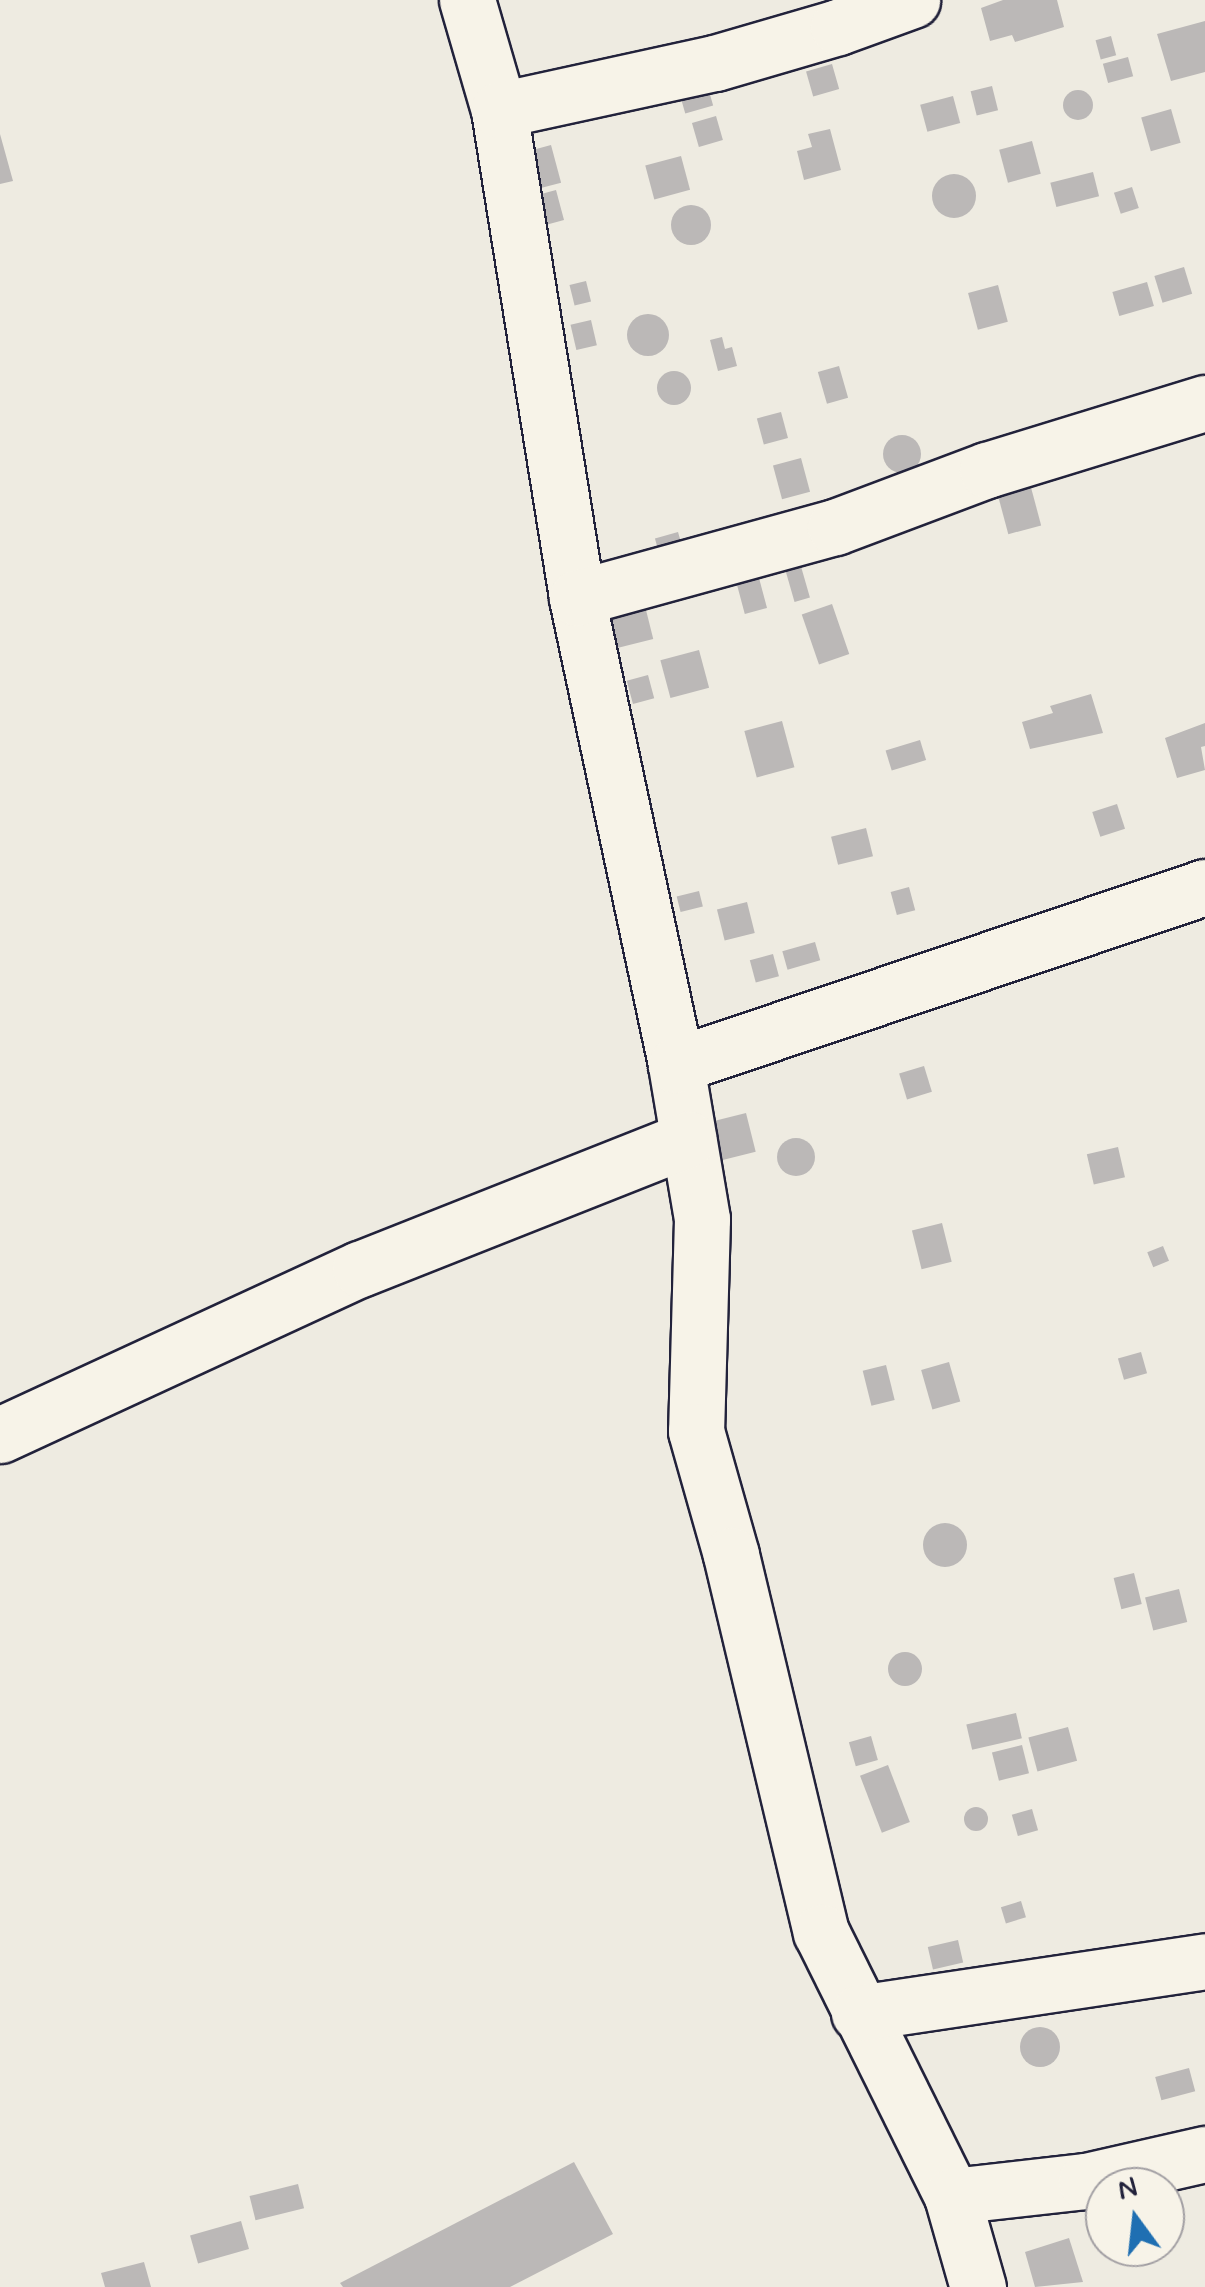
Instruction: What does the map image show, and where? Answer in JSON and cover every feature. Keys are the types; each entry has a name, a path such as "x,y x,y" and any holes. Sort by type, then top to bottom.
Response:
{"street":[{"path":"467,0 499,110 577,598 676,1065 702,1219 696,1431 732,1555 821,1932 952,2196 978,2287"},
{"path":"499,110 714,63 838,27 912,0"},
{"path":"577,598 836,527 986,470 1205,403"},
{"path":"676,1065 1205,887"},
{"path":"0,1435 360,1269 688,1139"},
{"path":"859,2013 1205,1961"},
{"path":"952,2196 1086,2181 1205,2154"}],"building":[{"path":"1003,0 1057,0 1064,27 1015,42 1012,35 990,41 981,8"},
{"path":"1205,21 1205,72 1171,81 1157,34"},
{"path":"1111,36 1116,55 1101,59 1096,40"},
{"path":"1128,57 1133,76 1108,83 1103,64"},
{"path":"832,64 839,89 813,96 806,71"},
{"path":"992,86 998,110 977,116 971,91"},
{"path":"1078,90 1089,94 1093,105 1089,116 1078,120 1067,116 1063,105 1067,94"},
{"path":"709,91 713,105 685,113 681,99"},
{"path":"953,96 960,123 927,132 920,105"},
{"path":"1171,109 1181,143 1151,151 1141,118"},
{"path":"716,116 723,140 699,147 692,123"},
{"path":"830,129 841,170 804,180 797,151 812,147 808,134"},
{"path":"0,134 13,181 0,184"},
{"path":"1032,141 1041,174 1008,183 999,150"},
{"path":"551,145 561,183 540,188 530,151"},
{"path":"681,156 690,190 654,199 645,166"},
{"path":"1093,172 1099,196 1056,207 1050,183"},
{"path":"954,174 969,181 976,196 969,211 954,218 939,211 932,196 939,181"},
{"path":"1132,187 1139,208 1121,214 1114,193"},
{"path":"556,190 564,220 544,225 536,195"},
{"path":"691,205 705,211 711,225 705,239 691,245 677,239 671,225 677,211"},
{"path":"1184,267 1192,294 1163,303 1154,276"},
{"path":"586,281 591,301 575,305 570,285"},
{"path":"1147,282 1154,306 1119,316 1112,292"},
{"path":"998,285 1008,322 978,330 968,293"},
{"path":"648,314 663,320 669,335 663,350 648,356 633,350 627,335 633,320"},
{"path":"591,320 597,345 576,350 571,325"},
{"path":"722,337 725,349 732,347 737,366 718,371 710,340"},
{"path":"839,366 848,398 827,404 818,372"},
{"path":"674,371 686,376 691,388 686,400 674,405 662,400 657,388 662,376"},
{"path":"781,412 788,438 764,445 757,418"},
{"path":"902,435 915,441 921,454 915,467 902,473 889,467 883,454 889,441"},
{"path":"801,458 810,492 782,499 773,466"},
{"path":"1029,480 1041,525 1008,534 996,489"},
{"path":"678,532 683,549 660,556 655,539"},
{"path":"800,563 810,598 795,602 785,567"},
{"path":"759,578 767,608 745,614 737,584"},
{"path":"832,604 849,654 819,665 802,614"},
{"path":"645,606 653,639 618,648 610,615"},
{"path":"699,650 709,688 670,698 660,660"},
{"path":"648,675 654,698 633,704 627,681"},
{"path":"1091,694 1103,733 1030,749 1022,722 1053,713 1050,706"},
{"path":"782,721 794,767 757,777 744,731"},
{"path":"1205,723 1205,746 1201,747 1205,770 1177,778 1165,738"},
{"path":"920,740 926,760 892,771 886,751"},
{"path":"1117,804 1125,829 1100,837 1092,812"},
{"path":"866,828 873,856 838,865 831,837"},
{"path":"909,887 915,910 897,915 891,892"},
{"path":"699,891 703,907 681,912 677,897"},
{"path":"747,902 755,933 725,941 717,909"},
{"path":"815,942 820,960 788,970 782,951"},
{"path":"773,954 779,976 756,982 750,960"},
{"path":"924,1066 932,1092 907,1099 899,1074"},
{"path":"746,1113 756,1152 723,1160 713,1121"},
{"path":"796,1138 810,1143 815,1157 810,1171 796,1176 782,1171 777,1157 782,1143"},
{"path":"1118,1147 1125,1177 1094,1184 1087,1154"},
{"path":"942,1223 952,1262 922,1269 912,1230"},
{"path":"1163,1246 1169,1261 1153,1267 1147,1252"},
{"path":"1141,1352 1147,1373 1124,1380 1118,1359"},
{"path":"949,1362 960,1401 932,1409 921,1370"},
{"path":"886,1365 895,1400 871,1406 863,1371"},
{"path":"945,1523 960,1530 967,1545 960,1560 945,1567 930,1560 923,1545 930,1530"},
{"path":"1134,1573 1142,1604 1121,1609 1114,1578"},
{"path":"1179,1589 1187,1622 1153,1630 1145,1597"},
{"path":"905,1652 917,1657 922,1669 917,1681 905,1686 893,1681 888,1669 893,1657"},
{"path":"1016,1713 1022,1738 972,1750 966,1724"},
{"path":"1068,1727 1077,1761 1037,1771 1028,1738"},
{"path":"871,1736 878,1760 856,1766 849,1742"},
{"path":"1022,1745 1029,1773 999,1781 992,1752"},
{"path":"888,1765 910,1822 882,1833 860,1776"},
{"path":"971,1807 981,1807 988,1819 981,1831 971,1831 964,1824 964,1814"},
{"path":"1032,1809 1038,1830 1018,1836 1012,1815"},
{"path":"1021,1901 1026,1917 1006,1923 1001,1907"},
{"path":"958,1940 963,1962 933,1969 928,1947"},
{"path":"1040,2027 1054,2033 1060,2047 1054,2061 1040,2067 1026,2061 1020,2047 1026,2033"},
{"path":"1189,2068 1195,2091 1161,2100 1155,2077"},
{"path":"574,2162 613,2234 510,2287 343,2287 340,2283"},
{"path":"298,2184 304,2208 256,2220 249,2196"},
{"path":"241,2221 249,2249 198,2263 190,2236"},
{"path":"1069,2238 1083,2282 1035,2287 1025,2252"},
{"path":"144,2262 151,2287 105,2287 101,2273"}]}
